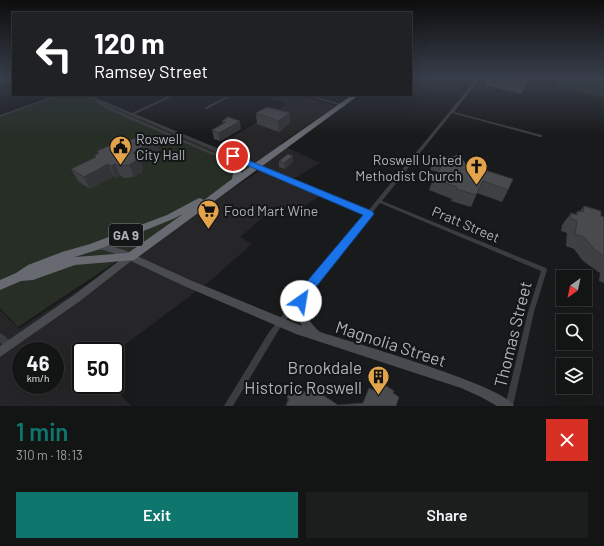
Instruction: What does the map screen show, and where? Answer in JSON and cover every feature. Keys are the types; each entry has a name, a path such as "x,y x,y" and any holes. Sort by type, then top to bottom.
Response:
{"highway":[{"name":"GA 9","path":"20,276 33,275 75,261 130,257 353,97"},
{"path":"226,158 238,168 233,184"},
{"name":"GA 9","path":"0,284 20,276 32,268 93,248 170,217 233,184"}],"main road":[{"name":"Magnolia Street","path":"93,248 114,249 280,323 461,383 485,393 508,406"},
{"path":"4,349 77,298 130,257"},
{"path":"303,294 300,309 301,316 306,325 319,337"}],"street":[{"path":"0,116 54,97"},
{"path":"90,97 369,214"},
{"path":"132,114 170,97"},
{"path":"206,108 227,97"},
{"path":"314,97 342,105"},
{"path":"228,406 280,323 463,97"},
{"path":"95,99 106,107 211,153 247,163"},
{"path":"451,112 541,136"},
{"name":"Pratt Street","path":"379,201 544,270"},
{"name":"Thomas Street","path":"508,406 531,312 544,270"},
{"path":"0,337 4,349"}],"shaded area":[{"path":"57,97 90,97 148,123 253,166 129,253 18,327 0,308 0,117"},
{"path":"268,97 306,97 336,106 280,144 320,163 288,182 320,196 298,210 276,206 240,237 252,244 210,281 124,345 124,342 72,342 72,394 120,394 131,406 0,406 0,310 19,329 264,168 218,146 287,104"}],"building":[{"path":"267,107 290,113 278,121 256,113"},
{"path":"228,117 240,121 219,133 212,130 226,122 222,121"},
{"path":"143,134 156,140 136,150 137,151 133,153 138,156 137,160 129,165 119,166 115,164 111,166 108,164 84,177 71,169 96,157 94,156 99,153 97,151 113,144 123,144"},
{"path":"288,154 293,156 284,163 279,161"},
{"path":"456,155 463,157 462,159 466,164 513,179 508,190 483,181 476,195 456,189 457,187 433,179 444,162 434,158"},
{"path":"584,206 601,211 601,216 604,217 604,256 594,249 584,237 575,234 577,221 570,218 571,213 577,215 578,211 583,212"},
{"path":"377,382 381,385 382,383 394,391 393,393 399,397 396,406 286,405 289,399 287,397 296,385 308,394 312,388 338,405 363,403 369,388 373,390"}],"place":[{"name":"Roswell City Hall","path":"121,166"},
{"name":"Roswell United Methodist Church","path":"477,186"},
{"name":"Food Mart Wine","path":"208,230"},
{"name":"Brookdale Historic Roswell","path":"378,396"}],"route":[{"path":"233,156 369,214 303,294 301,301"}]}
